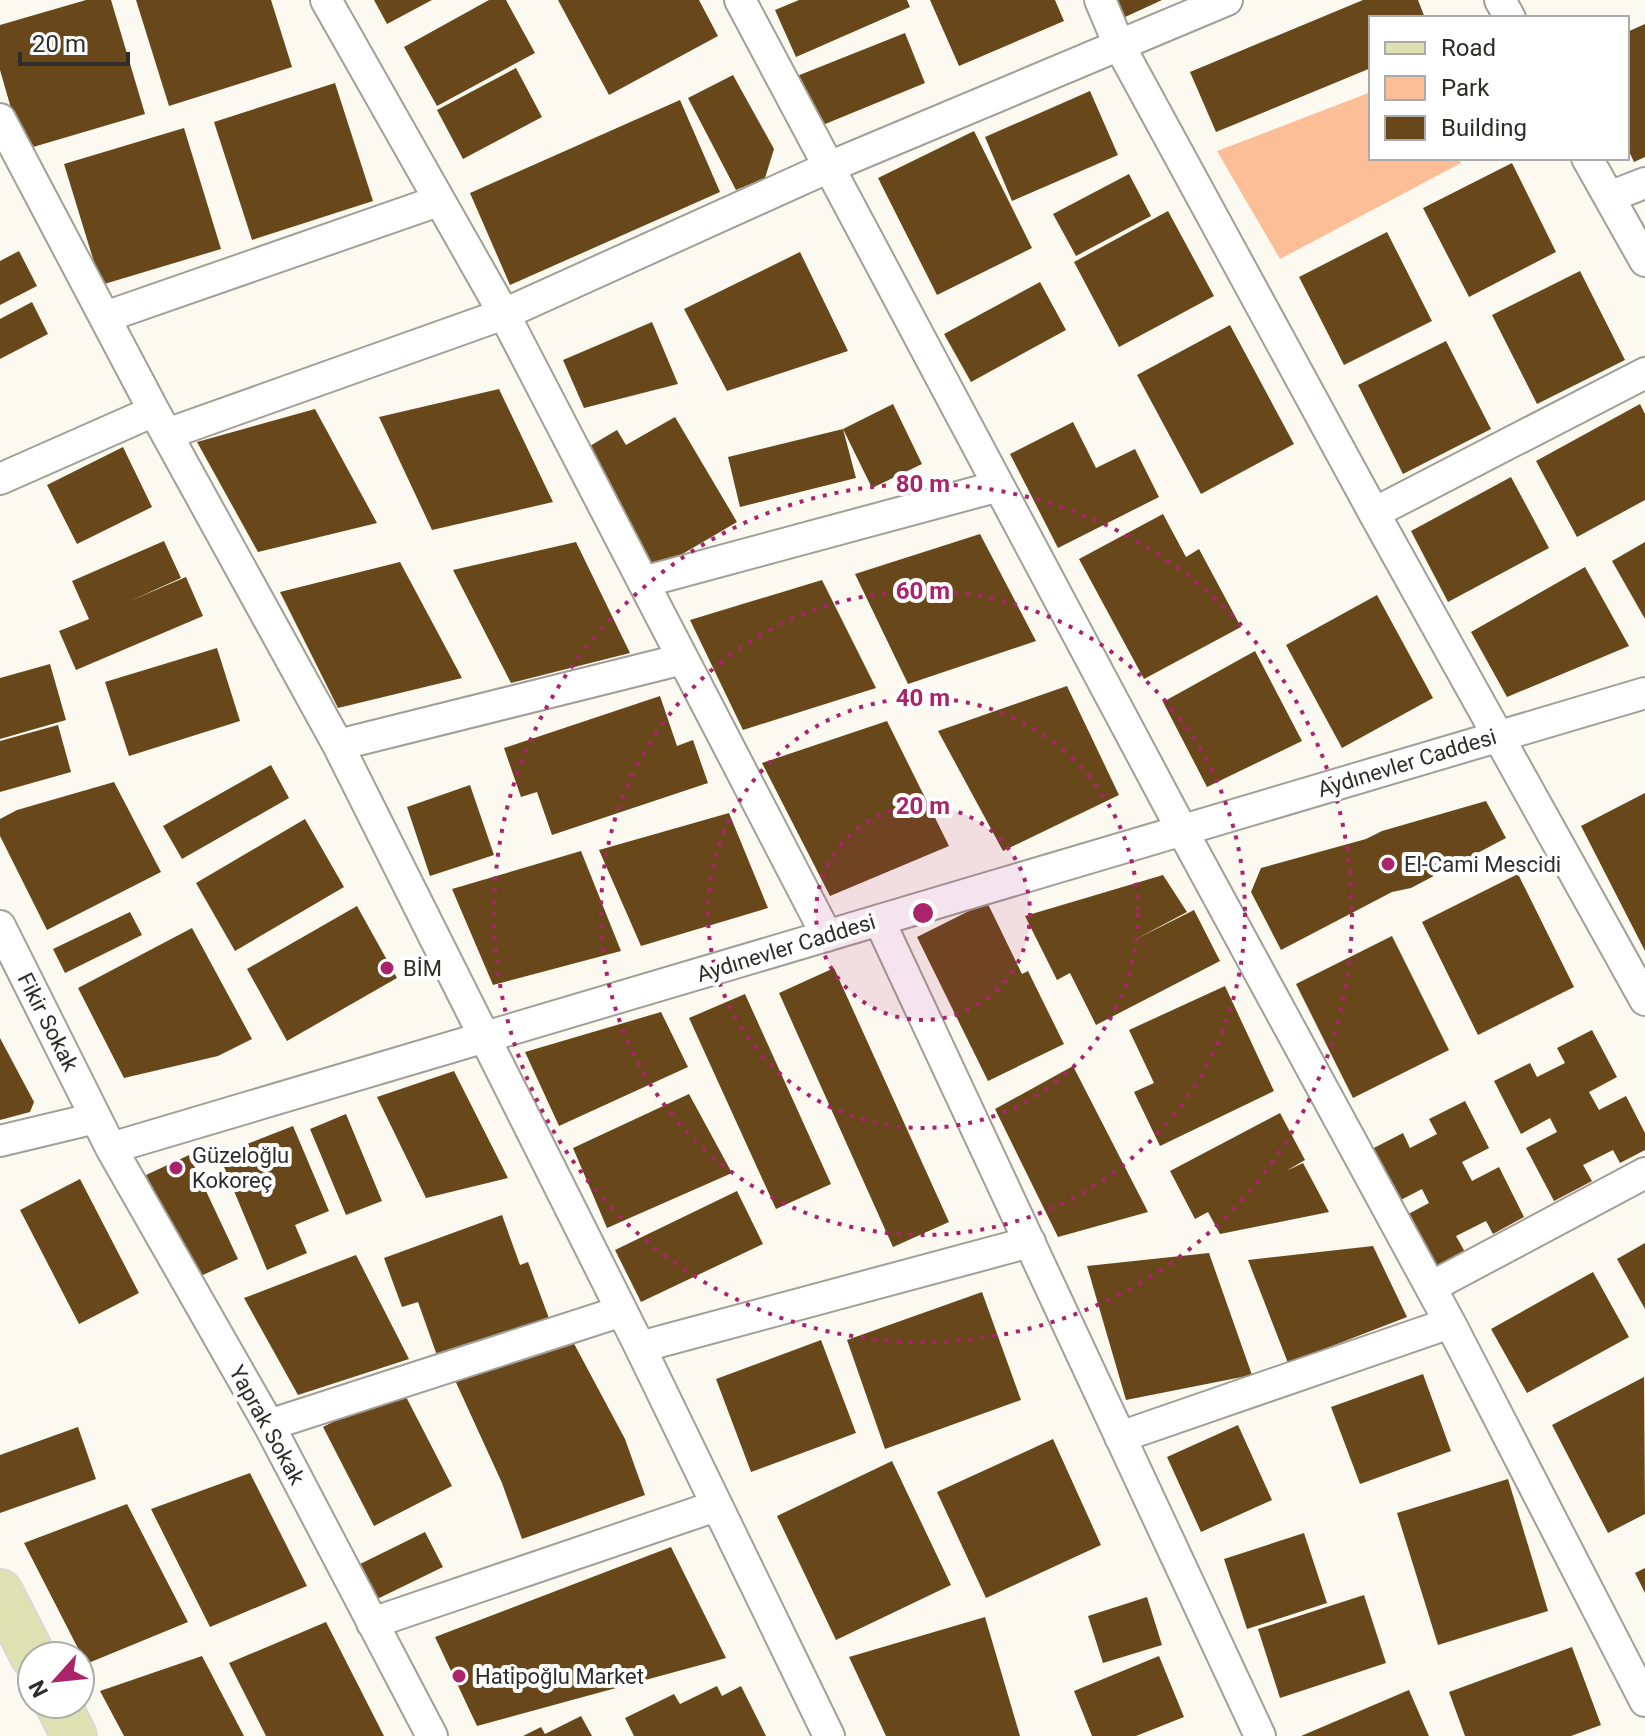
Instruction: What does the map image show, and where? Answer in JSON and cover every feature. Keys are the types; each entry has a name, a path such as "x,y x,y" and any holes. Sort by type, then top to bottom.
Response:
{"main road":[{"path":"0,1592 25,1640"}],"street":[{"path":"326,0 504,314 827,936"},
{"path":"740,0 1182,830 1431,1287 1645,1701"},
{"path":"1100,0 1119,45 1374,513 1645,1000"},
{"path":"0,479 161,422 504,314 829,167 1227,0"},
{"path":"0,119 338,745 640,1347 829,1736"},
{"path":"1588,160 1645,261"},
{"path":"1609,197 1645,183"},
{"path":"105,317 438,201"},
{"path":"1374,513 1645,373"},
{"path":"643,582 999,486"},
{"path":"338,745 683,659"},
{"name":"Aydınevler Caddesi","path":"111,1148 1645,693"},
{"path":"879,920 1260,1736"},
{"name":"Fikir Sokak","path":"0,926 96,1118"},
{"path":"0,1141 96,1118"},
{"name":"Yaprak Sokak","path":"96,1118 269,1425 432,1736"},
{"path":"1431,1287 1645,1173"},
{"path":"640,1347 1030,1242"},
{"path":"269,1425 622,1311"},
{"path":"1120,1437 1450,1323"},
{"path":"372,1623 716,1506"}],"green space":[{"path":"1369,93 1369,160 1460,160 1461,163 1280,259 1217,151"}],"building":[{"path":"86,0 111,0 145,114 23,150 0,70 0,25"},
{"path":"136,0 271,0 292,67 169,106"},
{"path":"374,0 432,0 387,24"},
{"path":"489,0 506,0 535,53 437,106 404,47"},
{"path":"558,0 699,0 718,36 609,95"},
{"path":"799,0 907,0 910,7 796,57 775,10"},
{"path":"930,0 1055,0 1064,21 959,66"},
{"path":"1115,0 1162,0 1123,18"},
{"path":"1363,0 1418,0 1424,16 1369,16 1369,69 1216,132 1190,72"},
{"path":"1645,24 1645,157 1634,162 1629,151 1629,31"},
{"path":"905,33 925,83 813,129 792,78"},
{"path":"516,68 542,117 463,159 437,110"},
{"path":"733,75 774,149 765,178 736,190 688,98"},
{"path":"335,83 373,201 252,240 214,122"},
{"path":"1090,91 1118,155 1012,201 985,137"},
{"path":"680,100 720,192 510,285 470,193"},
{"path":"184,128 221,249 101,285 64,164"},
{"path":"974,131 1032,248 937,295 878,178"},
{"path":"1512,163 1556,252 1469,297 1423,208"},
{"path":"1129,174 1151,216 1076,256 1053,214"},
{"path":"1168,211 1214,296 1119,347 1074,262"},
{"path":"1387,232 1432,321 1344,365 1299,277"},
{"path":"19,251 37,286 0,305 0,261"},
{"path":"800,252 848,351 727,391 684,309"},
{"path":"1580,271 1625,360 1537,404 1492,315"},
{"path":"1040,282 1066,330 971,382 944,334"},
{"path":"32,302 48,334 0,359 0,319"},
{"path":"652,322 678,384 584,408 563,360"},
{"path":"1230,325 1294,444 1201,494 1137,375"},
{"path":"1446,341 1491,429 1403,474 1358,385"},
{"path":"499,389 553,502 432,530 379,417"},
{"path":"893,404 922,464 872,488 843,429"},
{"path":"1640,404 1645,414 1645,500 1577,537 1536,461"},
{"path":"315,409 377,523 258,552 197,442"},
{"path":"675,417 737,522 650,573 578,453 617,430 626,445"},
{"path":"1073,422 1096,468 1135,449 1159,497 1058,548 1010,454"},
{"path":"843,429 856,478 740,507 728,457"},
{"path":"123,447 152,507 77,544 47,485"},
{"path":"1511,477 1549,548 1448,602 1411,531"},
{"path":"1163,514 1186,557 1199,549 1241,627 1144,679 1079,559"},
{"path":"980,534 1036,641 908,684 855,574"},
{"path":"164,541 181,578 130,601 186,577 203,616 76,670 59,631 89,619 72,581"},
{"path":"576,542 630,653 511,683 453,570"},
{"path":"1645,542 1645,619 1612,561"},
{"path":"400,562 462,678 338,708 280,592"},
{"path":"1585,567 1629,646 1507,697 1471,632"},
{"path":"822,580 876,688 743,730 690,620"},
{"path":"1377,595 1433,698 1342,748 1286,645"},
{"path":"217,648 240,721 129,756 105,682"},
{"path":"1255,651 1302,741 1207,787 1163,702"},
{"path":"50,664 66,720 0,739 0,678"},
{"path":"1067,686 1119,795 1003,851 938,731"},
{"path":"660,696 677,746 693,740 708,783 552,835 537,792 521,797 504,748"},
{"path":"887,721 949,846 830,896 762,763"},
{"path":"58,725 71,772 0,792 0,741"},
{"path":"271,765 289,798 182,859 163,826"},
{"path":"114,782 161,872 47,930 0,836 0,819 17,810"},
{"path":"470,785 494,855 430,876 407,807"},
{"path":"1645,793 1645,951 1581,826"},
{"path":"1486,801 1506,838 1411,888 1392,892 1281,950 1251,892 1261,868"},
{"path":"729,813 768,908 641,946 599,850"},
{"path":"305,819 344,887 235,951 196,883"},
{"path":"581,851 621,951 493,985 452,889"},
{"path":"1518,874 1574,987 1478,1035 1422,922"},
{"path":"1163,875 1187,912 1136,939 1194,910 1220,961 1096,1025 1070,973 1057,980 1025,916"},
{"path":"987,902 1022,974 1028,971 1064,1044 988,1081 917,937"},
{"path":"357,906 397,978 287,1041 247,969"},
{"path":"130,912 142,935 65,973 53,949"},
{"path":"192,928 252,1039 218,1056 124,1078 78,988"},
{"path":"1392,936 1449,1050 1353,1098 1296,984"},
{"path":"834,968 949,1222 893,1247 779,993"},
{"path":"1225,986 1274,1091 1160,1146 1134,1092 1154,1083 1129,1030"},
{"path":"745,994 831,1184 776,1209 689,1018"},
{"path":"661,1012 688,1067 559,1126 525,1052"},
{"path":"1592,1030 1617,1077 1589,1092 1599,1110 1626,1096 1645,1133 1645,1150 1620,1163 1613,1150 1583,1165 1592,1181 1554,1201 1526,1148 1557,1132 1550,1118 1521,1134 1494,1081 1530,1063 1537,1077 1565,1063 1557,1048"},
{"path":"0,1038 34,1102 30,1112 0,1120"},
{"path":"1073,1066 1148,1212 1058,1237 995,1109"},
{"path":"454,1071 508,1178 426,1198 377,1097"},
{"path":"689,1094 732,1173 607,1228 573,1148"},
{"path":"1465,1101 1489,1148 1462,1162 1472,1181 1499,1167 1524,1217 1493,1234 1486,1221 1456,1236 1465,1252 1426,1272 1399,1219 1429,1203 1422,1189 1393,1204 1366,1152 1403,1133 1410,1148 1437,1134 1429,1119"},
{"path":"1280,1113 1305,1160 1286,1171 1303,1163 1329,1212 1220,1234 1208,1212 1195,1219 1170,1171"},
{"path":"346,1114 382,1201 346,1215 310,1129"},
{"path":"293,1126 329,1211 295,1225 307,1253 267,1270 219,1155"},
{"path":"189,1155 238,1259 194,1279 146,1175"},
{"path":"80,1179 139,1293 79,1324 20,1210"},
{"path":"737,1191 763,1244 641,1302 615,1250"},
{"path":"502,1215 520,1265 528,1262 550,1321 439,1361 418,1302 402,1307 384,1258"},
{"path":"1645,1243 1645,1309 1617,1259"},
{"path":"1373,1246 1407,1317 1288,1363 1248,1260"},
{"path":"1209,1253 1252,1375 1126,1400 1087,1266"},
{"path":"356,1255 409,1359 298,1395 244,1298"},
{"path":"1593,1272 1629,1337 1527,1393 1491,1329"},
{"path":"982,1292 1021,1400 885,1449 847,1340"},
{"path":"571,1338 625,1439 645,1495 522,1539 502,1483 454,1378"},
{"path":"821,1340 856,1433 751,1472 716,1379"},
{"path":"1423,1374 1451,1451 1360,1484 1331,1407"},
{"path":"1644,1377 1645,1514 1608,1533 1552,1425"},
{"path":"401,1387 452,1486 374,1526 323,1427"},
{"path":"1238,1425 1272,1500 1201,1532 1167,1457"},
{"path":"78,1427 96,1479 0,1513 0,1455"},
{"path":"1053,1439 1101,1545 986,1598 937,1492"},
{"path":"892,1461 951,1585 836,1640 777,1516"},
{"path":"250,1473 307,1586 210,1627 151,1509"},
{"path":"1508,1479 1548,1611 1438,1645 1397,1513"},
{"path":"127,1504 188,1622 96,1660 96,1640 74,1640 24,1543"},
{"path":"425,1532 443,1567 369,1603 352,1568"},
{"path":"1304,1533 1327,1603 1247,1629 1224,1559"},
{"path":"671,1547 726,1658 477,1726 435,1637"},
{"path":"1645,1568 1645,1593 1635,1573"},
{"path":"1364,1595 1386,1663 1280,1698 1258,1629"},
{"path":"1147,1597 1162,1645 1103,1663 1088,1616"},
{"path":"985,1617 1020,1736 886,1736 849,1657"},
{"path":"326,1622 384,1736 266,1736 229,1663"},
{"path":"1572,1647 1601,1725 1571,1736 1465,1736 1449,1692"},
{"path":"202,1656 244,1736 124,1736 100,1691"},
{"path":"1159,1656 1184,1717 1136,1736 1092,1736 1074,1691"},
{"path":"717,1686 722,1696 741,1686 766,1736 634,1736 625,1718 674,1694 680,1704"},
{"path":"1409,1690 1429,1736 1301,1736"},
{"path":"581,1716 592,1736 523,1736 541,1727 545,1734"}],"place":[{"name":"El-Cami Mescidi","path":"1388,864"},
{"name":"BİM","path":"387,968"},
{"name":"Güzeloğlu Kokoreç","path":"176,1168"},
{"name":"Hatipoğlu Market","path":"459,1676"}]}
